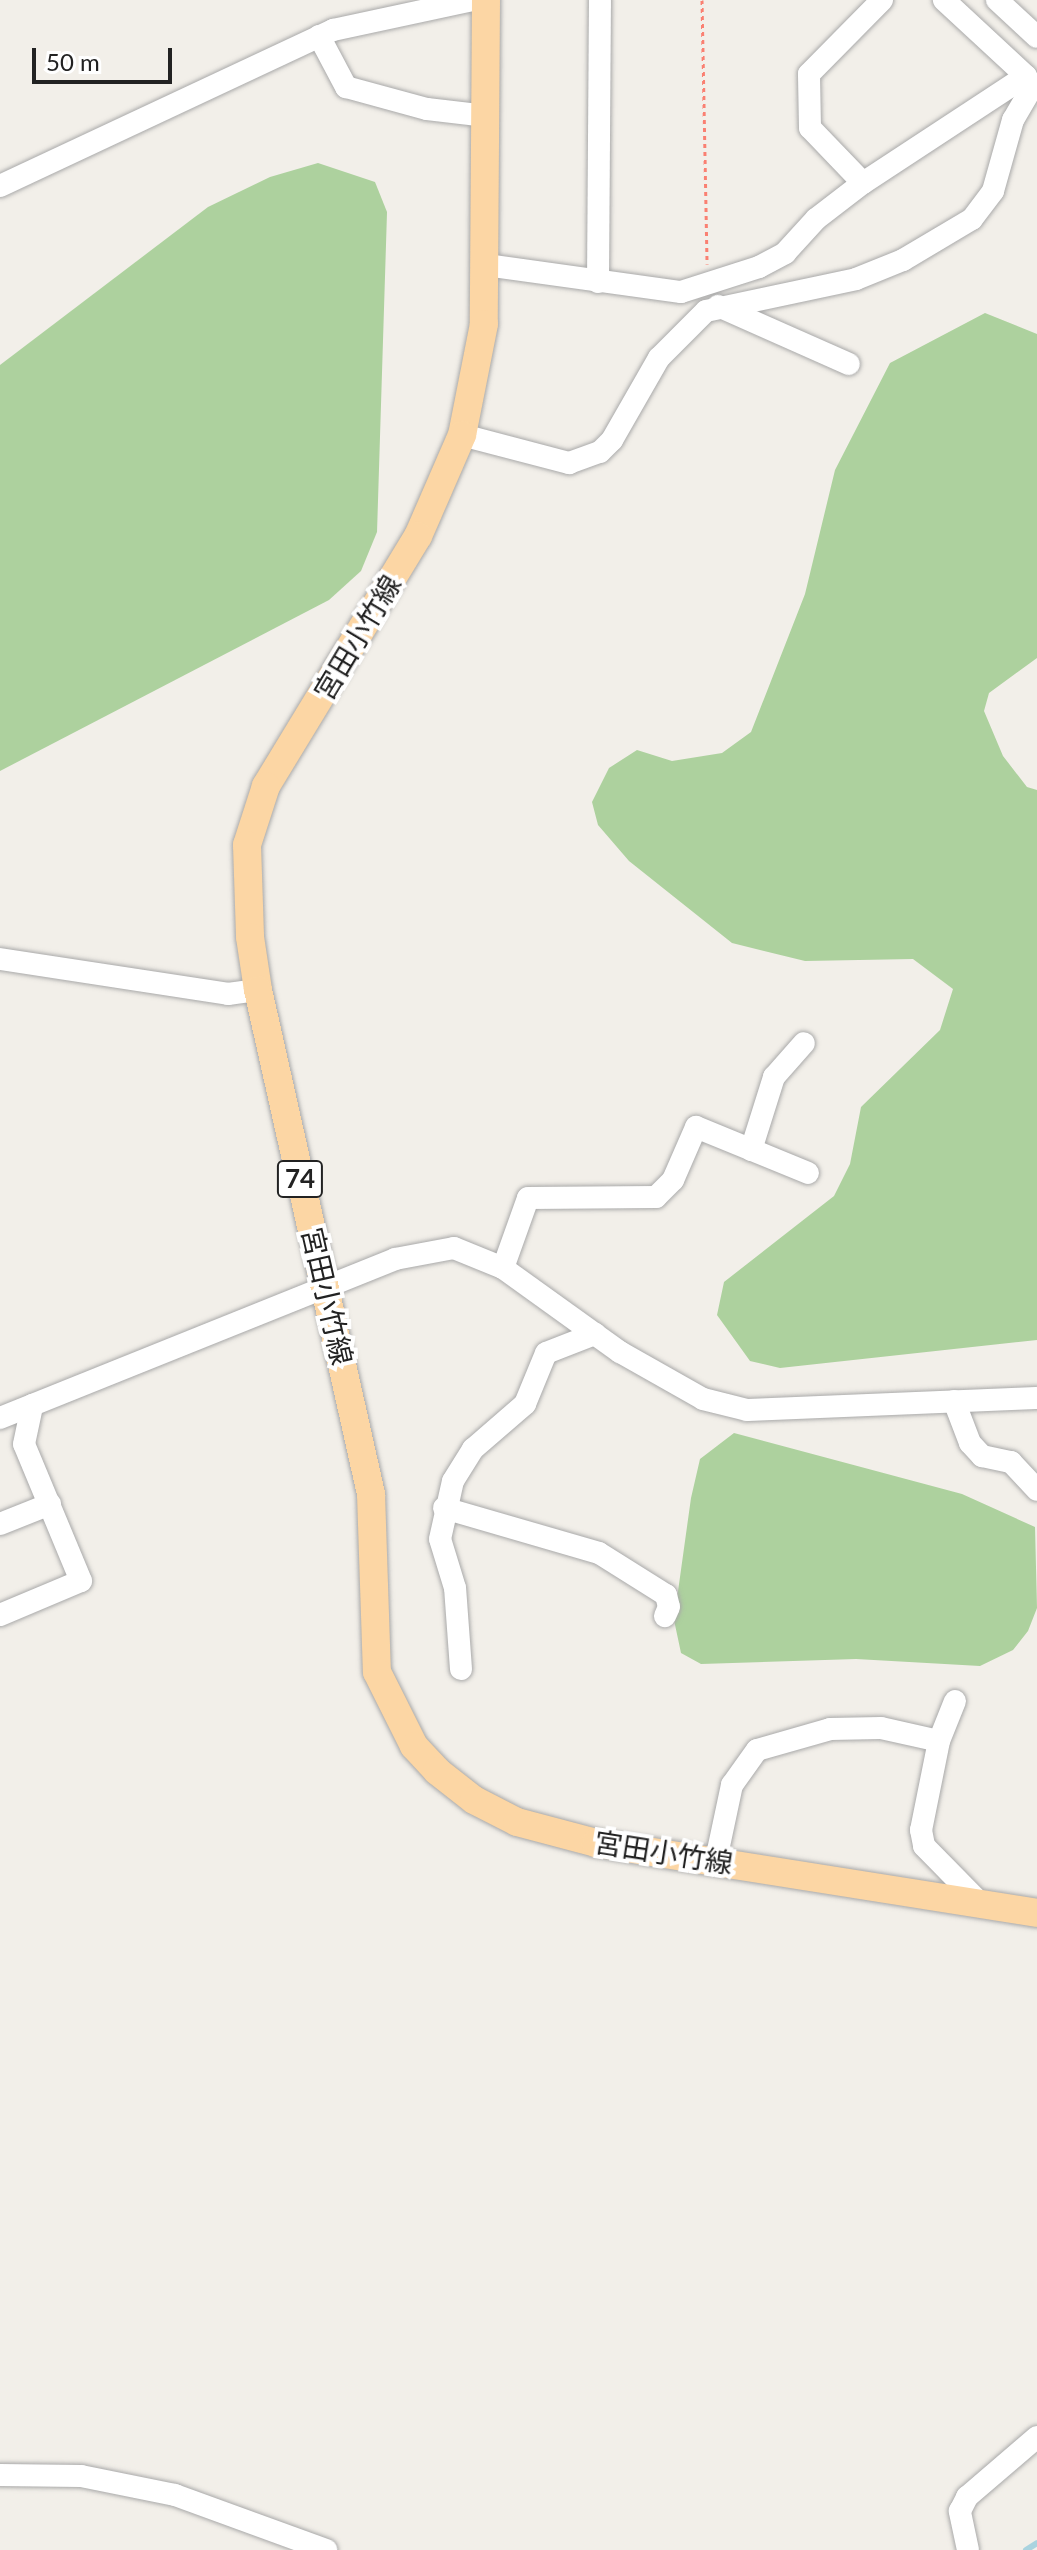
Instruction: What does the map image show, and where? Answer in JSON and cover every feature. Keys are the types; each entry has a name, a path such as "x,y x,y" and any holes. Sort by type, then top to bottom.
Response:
{"main road":[{"name":"宮田小竹線","path":"486,0 484,324 462,435 418,536 266,786 253,817 246,884 258,990 371,1494 377,1672 414,1746 474,1800 517,1822 596,1843 1037,1913"}],"street":[{"path":"0,186 319,36 473,0"},
{"path":"598,282 600,0"},
{"path":"863,183 810,128 809,74 882,0"},
{"path":"944,0 1034,78"},
{"path":"997,0 1037,37"},
{"path":"319,36 346,87 427,109 487,116"},
{"path":"486,265 667,292 706,294 806,294 856,279 903,260 972,219 993,191 1013,120 1034,78"},
{"path":"462,435 547,460 584,461 612,440 673,340 706,294 785,253 816,219 863,183 1034,78"},
{"path":"706,294 849,364"},
{"path":"0,959 228,994 258,990"},
{"path":"751,1150 774,1077 804,1043"},
{"path":"503,1268 528,1198 656,1197 673,1180 696,1127 808,1173"},
{"path":"0,1418 429,1250 454,1248 503,1268 674,1386 747,1410 1037,1398"},
{"path":"461,1669 455,1588 440,1539 444,1508 453,1481 473,1449 525,1404 546,1353 595,1334"},
{"path":"954,1401 970,1443 982,1456 1011,1462 1037,1490"},
{"path":"0,1615 81,1581 24,1444 32,1405"},
{"path":"0,1524 50,1504"},
{"path":"444,1508 599,1553 666,1595 669,1607 665,1616"},
{"path":"955,1701 939,1741 921,1830 924,1846 981,1904"},
{"path":"716,1860 732,1785 757,1750 830,1729 881,1728 939,1741"},
{"path":"968,2550 960,2511 967,2497 1037,2437"},
{"path":"0,2475 81,2476 175,2495 319,2549"}],"path":[{"path":"702,0 706,294"}],"green space":[{"path":"318,163 375,182 387,212 377,532 361,571 329,600 0,771 0,365 208,207 270,177"},
{"path":"985,313 1037,334 1037,658 989,693 984,711 1003,756 1027,787 1037,790 1037,1340 780,1368 750,1361 717,1315 724,1282 834,1196 850,1164 861,1107 940,1030 953,989 913,959 805,961 732,943 629,861 598,825 592,802 609,768 637,750 672,761 722,753 751,732 805,594 835,470 890,363"},
{"path":"734,1433 962,1494 1035,1527 1037,1608 1028,1631 1013,1650 980,1666 856,1659 701,1664 681,1653 674,1620 691,1498 700,1459"}],"waterway":[{"path":"1026,2550 1037,2543"}]}
